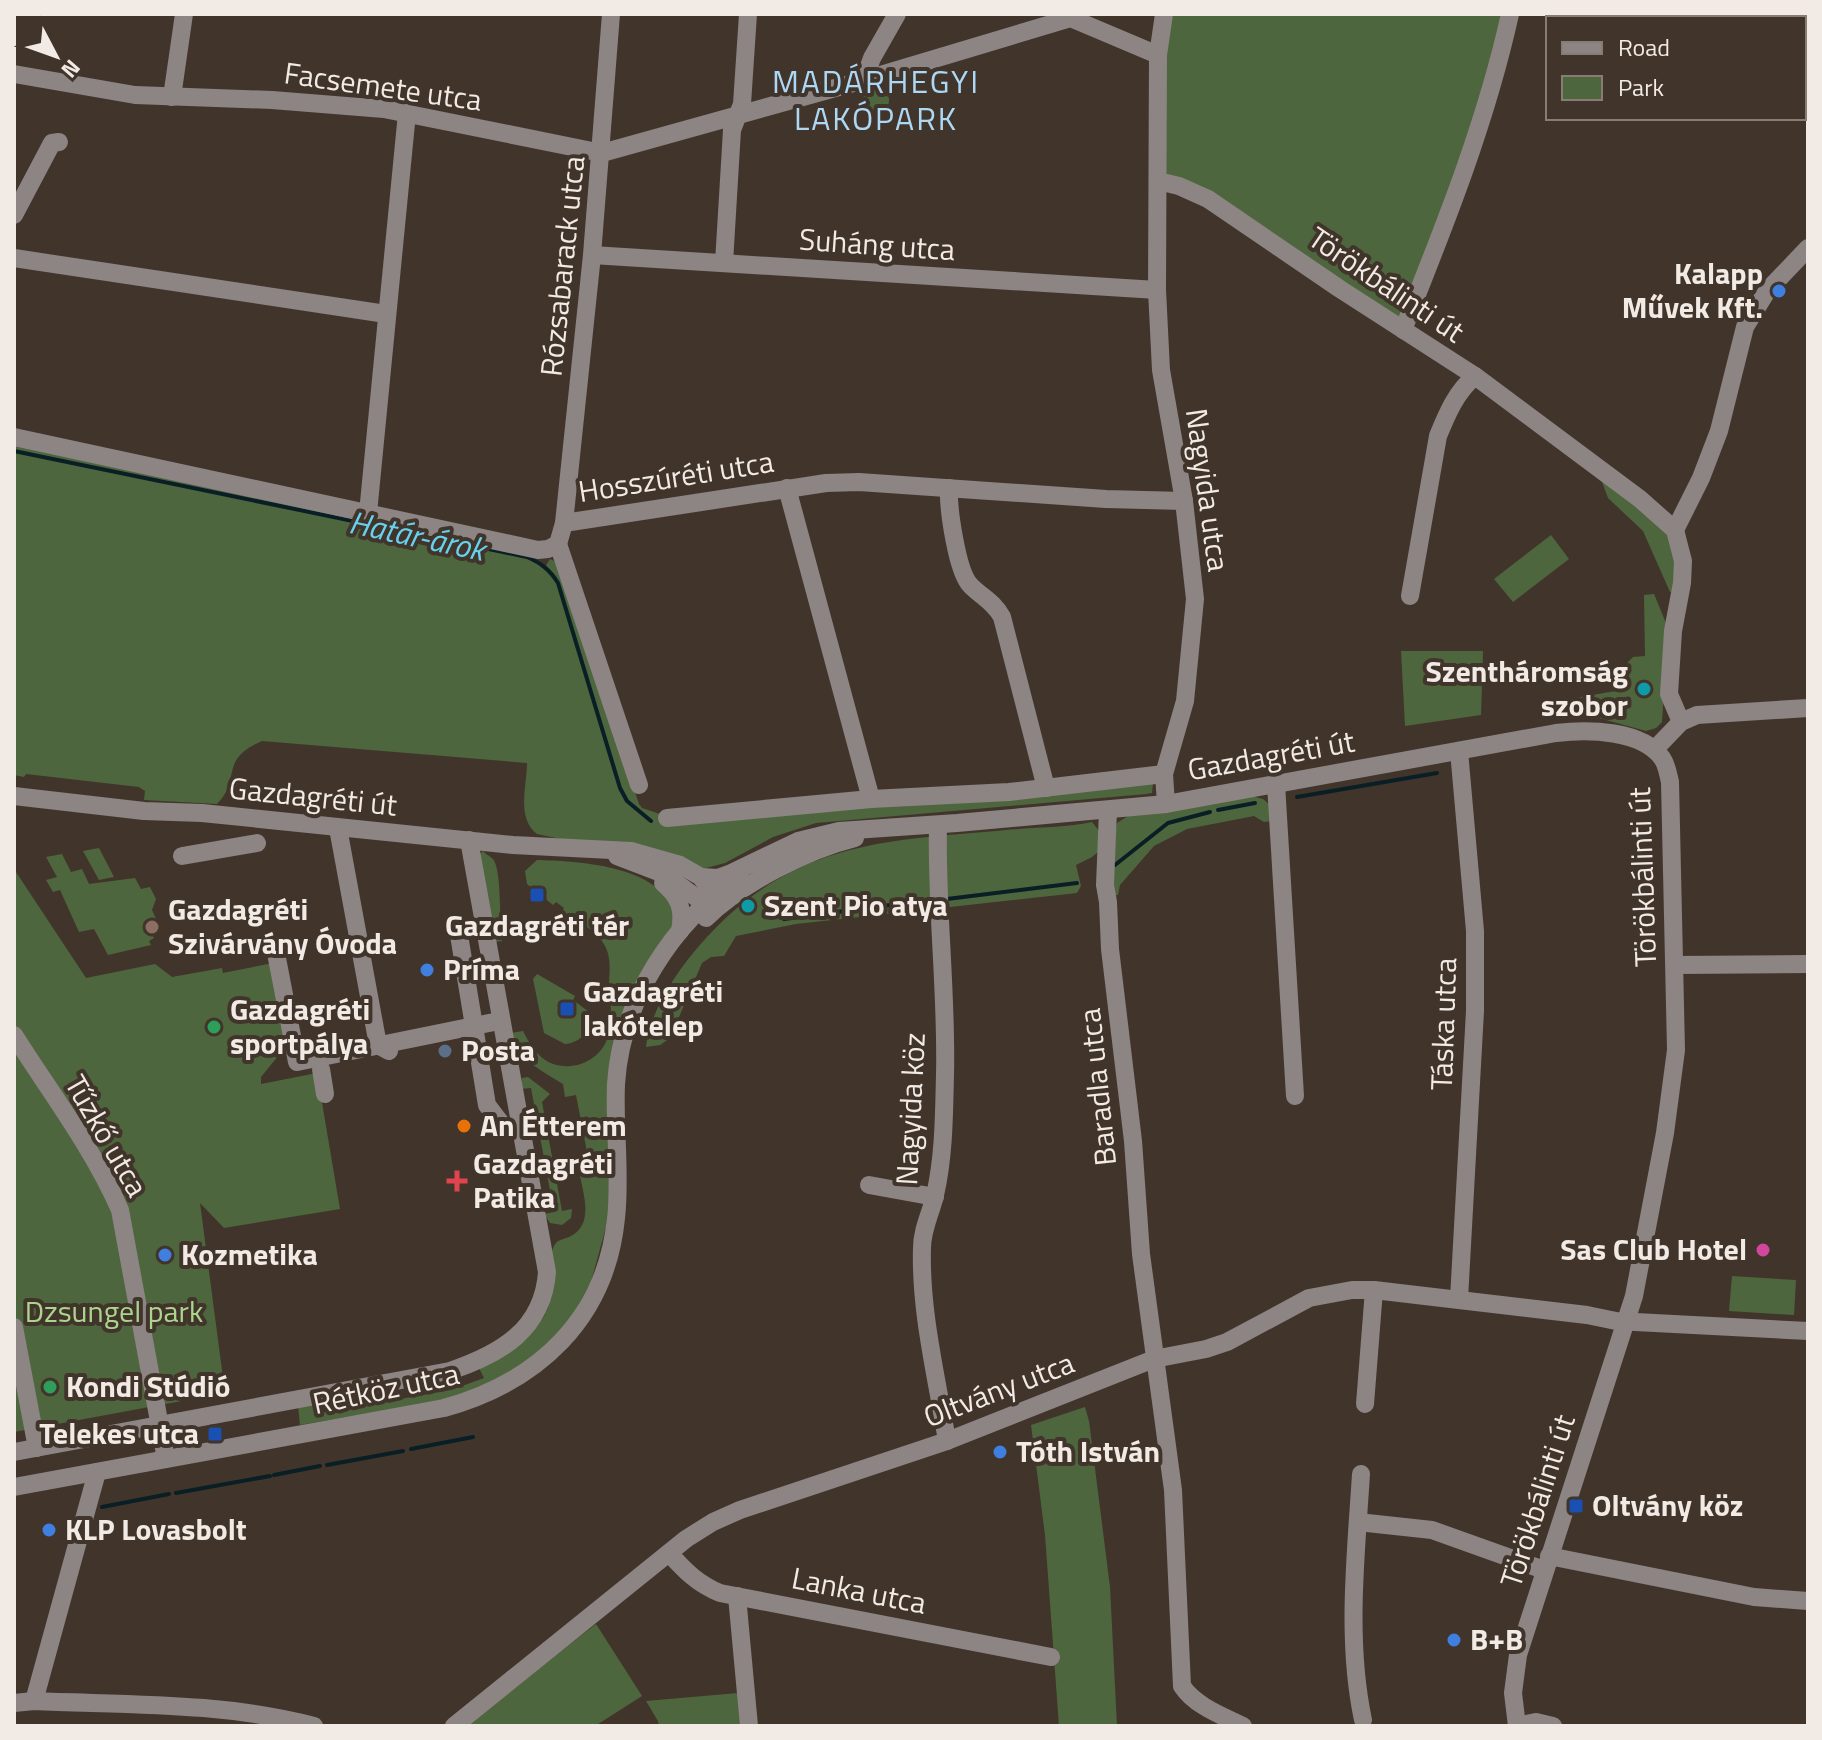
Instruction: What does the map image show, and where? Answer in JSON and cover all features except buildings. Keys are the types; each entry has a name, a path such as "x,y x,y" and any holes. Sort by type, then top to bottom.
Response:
{"street":[{"path":"172,97 184,14"},
{"name":"Rózsabarack utca","path":"564,523 602,153 611,14"},
{"path":"724,263 732,130 742,104 748,14"},
{"path":"864,80 872,58 897,14"},
{"path":"1158,181 1158,55 1164,14"},
{"path":"1403,330 1447,220 1488,97 1510,14"},
{"path":"1066,16 1158,55"},
{"name":"Facsemete utca","path":"14,74 107,92 272,100 407,113 602,153 864,80 1066,16"},
{"path":"368,513 407,113"},
{"path":"14,215 52,143 59,142"},
{"name":"Törökbálinti út","path":"1158,181 1179,186 1208,199 1475,376 1517,405 1675,530"},
{"name":"Nagyida utca","path":"1158,181 1157,290 1161,370 1184,501 1195,599 1185,701 1164,774 1166,804"},
{"path":"1808,248 1767,291 1745,327 1715,443 1675,530 1683,561 1673,631 1669,694 1681,722 1697,715 1808,708"},
{"name":"Suháng utca","path":"592,255 1157,290"},
{"path":"14,258 386,314"},
{"path":"1410,596 1438,436 1460,392 1475,376"},
{"name":"Hosszúréti utca","path":"14,437 538,550 558,544 564,523 787,488 859,482 1184,501"},
{"path":"787,488 871,799"},
{"path":"949,488 948,510 964,574 970,586 994,604 1002,617 1046,788"},
{"path":"558,544 639,785"},
{"name":"Törökbálinti út","path":"1517,1726 1513,1693 1518,1655 1626,1321 1648,1224 1672,1092 1676,1050 1670,782 1665,761 1655,749 1681,722"},
{"name":"Gazdagréti út","path":"14,796 469,840 607,852 631,851 680,865 701,877 718,878 798,841 839,831 1166,804 1586,730 1609,733 1655,749"},
{"name":"Táska utca","path":"1459,751 1475,931 1475,1011 1459,1299"},
{"name":"Gazdagréti út","path":"667,818 871,799 1046,788 1164,774"},
{"path":"1276,784 1295,1096"},
{"name":"Baradla utca","path":"1108,810 1105,885 1110,949 1133,1141 1141,1254 1173,1490 1182,1686 1186,1693 1204,1706 1243,1726"},
{"name":"Nagyida köz","path":"938,825 945,1044 942,1152 935,1197 924,1229 922,1265 926,1311 947,1441"},
{"path":"338,828 369,1007 385,1049"},
{"name":"Gazdagréti út","path":"712,903 809,853 892,828"},
{"name":"Rétköz utca","path":"14,1452 450,1371 489,1355 521,1333 541,1304 547,1272 469,840"},
{"path":"182,856 257,843"},
{"name":"Gazdagréti út","path":"712,903 779,851"},
{"name":"Gazdagréti út","path":"607,852 664,874 712,903"},
{"path":"642,867 677,896 683,917 680,931"},
{"path":"701,877 712,903"},
{"name":"Rétköz utca","path":"14,1487 444,1408 494,1391 540,1363 588,1307 610,1254 616,1215 616,1083 632,1014 649,975 680,931 712,903"},
{"name":"Rétköz utca","path":"617,1114 636,1035 654,989 669,961 712,903"},
{"path":"459,935 487,1105 500,1122"},
{"path":"276,953 297,1062 385,1049 494,1022"},
{"path":"1675,965 1808,964"},
{"name":"Tűzkő utca","path":"14,1035 68,1119 120,1210 166,1459"},
{"path":"321,1069 325,1094"},
{"path":"869,1185 935,1197"},
{"name":"Oltvány utca","path":"454,1726 669,1553 713,1522 740,1510 947,1441 1154,1359 1227,1342 1309,1298 1352,1290 1374,1290 1626,1321"},
{"path":"1365,1404 1374,1290"},
{"path":"1626,1321 1808,1331"},
{"path":"14,1327 37,1448"},
{"path":"34,1701 97,1472"},
{"path":"1361,1474 1353,1644 1363,1720"},
{"path":"1358,1522 1432,1530 1547,1563 1754,1597 1808,1601"},
{"name":"Lanka utca","path":"669,1553 703,1586 720,1593 1051,1657"},
{"path":"737,1596 749,1726"},
{"path":"14,1703 34,1701 206,1708 258,1713 314,1726"},
{"path":"1517,1726 1536,1722 1553,1726"}],"green space":[{"path":"1164,14 1510,14 1403,330 1295,258 1158,181"},
{"path":"876,87 885,91 889,100 885,109 876,113 867,109 863,100 867,91"},
{"path":"14,444 458,540 458,543 527,557 545,567 550,559 554,561 572,605 639,804 660,814 1153,783 1152,793 816,823 773,837 725,863 702,869 537,834 525,811 527,763 262,741 240,755 224,795 217,804 144,800 145,791 139,787 14,775"},
{"path":"1602,482 1624,492 1645,507 1670,536 1677,557 1674,591 1670,592 1643,531 1608,498"},
{"path":"1551,535 1569,559 1513,602 1494,579"},
{"path":"1654,594 1668,628 1662,722 1646,731 1599,718 1563,719 1564,700 1621,690 1622,668 1633,657 1645,656 1644,595"},
{"path":"1401,651 1483,651 1481,715 1405,726"},
{"path":"1252,796 1270,805 1273,821 1264,822 1254,816 1187,829 1154,846 1120,885 1118,895 1114,895 1114,833 1117,823 1128,816"},
{"path":"1092,822 1100,832 1099,851 1076,865 1081,886 1077,893 796,924 736,936 724,956 711,957 702,963 670,1038 660,1045 646,1047 652,1020 665,993 699,946 734,910 770,884 807,865 885,843"},
{"path":"99,848 114,877 99,880 83,851"},
{"path":"483,851 493,859 498,874 502,941 494,942 479,855"},
{"path":"62,854 71,872 82,869 89,884 135,878 141,889 150,887 156,899 152,910 156,919 146,922 154,938 149,941 151,945 108,955 94,929 79,932 60,890 53,892 46,880 57,877 46,857"},
{"path":"537,860 590,864 627,872 658,889 669,901 677,919 627,1015 606,1227 591,1282 557,1335 514,1372 451,1399 300,1425 298,1406 312,1404 315,1414 451,1390 484,1378 479,1368 526,1337 544,1317 551,1290 552,1251 557,1242 582,1226 585,1210 580,1176 591,1173 576,1095 565,1097 563,1084 525,1057 511,1033 523,1031 534,1049 547,1061 556,1065 576,1065 593,1057 606,1042 611,1008 609,961 605,946 592,930 527,884 525,871"},
{"name":"Dzsungel park","path":"14,869 86,978 155,964 172,977 222,968 223,973 273,963 287,1045 261,1077 261,1084 317,1073 340,1209 224,1228 200,1203 225,1393 14,1432"},
{"path":"537,974 575,996 573,1000 589,1012 588,1029 576,1041 565,1044 544,1033 533,979"},
{"path":"528,1077 550,1094 542,1102 562,1211 572,1209 571,1218 562,1225 550,1223 544,1214 554,1212 531,1088 520,1089 522,1078"},
{"path":"1732,1276 1796,1280 1794,1315 1729,1311"},
{"path":"1085,1407 1110,1587 1117,1726 1059,1726 1045,1535 1031,1425"},
{"path":"596,1624 642,1696 595,1726 463,1726"},
{"path":"738,1693 742,1726 659,1726 646,1701"}],"waterway":[{"name":"Határ-árok","path":"14,451 527,557 537,562 558,583 620,788 627,801 651,821"},
{"path":"1297,797 1437,773"},
{"path":"1218,810 1255,803"},
{"path":"1115,865 1168,823 1210,812"},
{"path":"947,899 1077,883"},
{"path":"767,910 784,919 913,902"},
{"path":"411,1449 473,1437"},
{"path":"327,1465 403,1451"},
{"path":"274,1475 320,1466"},
{"path":"176,1493 270,1476"},
{"path":"102,1507 169,1494"}],"place":[{"name":"Kalapp Művek Kft.","path":"1779,291"},
{"name":"Szentháromság szobor","path":"1644,689"},
{"name":"Gazdagréti tér","path":"537,895"},
{"name":"Szent Pio atya","path":"748,906"},
{"name":"Gazdagréti Szivárvány Óvoda","path":"152,927"},
{"name":"Príma","path":"427,970"},
{"name":"Gazdagréti lakótelep","path":"567,1009"},
{"name":"Gazdagréti sportpálya","path":"214,1027"},
{"name":"Posta","path":"445,1051"},
{"name":"An Étterem","path":"464,1126"},
{"name":"Gazdagréti Patika","path":"457,1181"},
{"name":"Sas Club Hotel","path":"1763,1250"},
{"name":"Kozmetika","path":"165,1255"},
{"name":"Kondi Stúdió","path":"50,1387"},
{"name":"Telekes utca","path":"215,1434"},
{"name":"Tóth István","path":"1000,1452"},
{"name":"Oltvány köz","path":"1576,1506"},
{"name":"KLP Lovasbolt","path":"49,1530"},
{"name":"B+B","path":"1454,1640"}],"district":[{"name":"MADÁRHEGYI LAKÓPARK","path":"876,100"}]}
